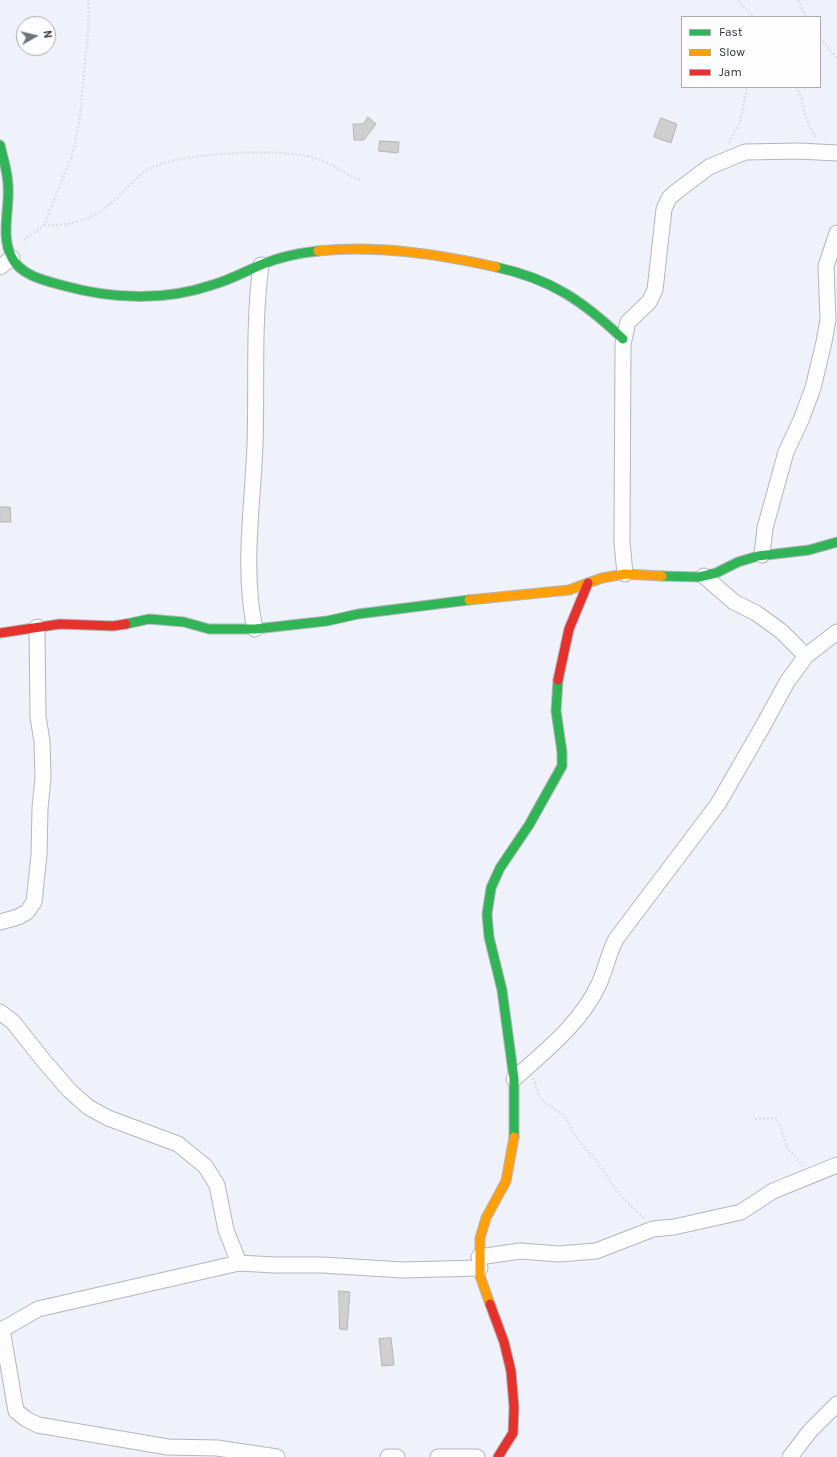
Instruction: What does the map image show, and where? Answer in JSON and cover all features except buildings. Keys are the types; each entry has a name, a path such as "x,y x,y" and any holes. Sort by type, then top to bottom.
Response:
{"street":[{"path":"0,145 8,180 4,221 5,258 39,279 102,295 141,298 176,294 212,285 281,258 356,248 389,249 464,260 502,268 538,280 571,296 601,318 623,339"},
{"path":"625,574 622,542 623,339 628,322 649,302 655,290 660,261 662,218 669,198 714,165 745,152 799,151 836,153"},
{"path":"762,555 765,528 786,452 801,420 813,388 824,342 828,320 826,266 837,233"},
{"path":"255,628 252,607 250,551 256,417 255,322 261,265"},
{"path":"0,633 60,624 112,626 149,619 184,622 209,629 227,630 327,621 358,614 448,602 570,590 602,578 625,574 704,576 716,573 738,562 762,555 809,550 837,542"},
{"path":"704,576 734,602 756,613 781,631 806,656"},
{"path":"481,1457 498,1457 509,1442 513,1433 514,1407 511,1371 504,1342 480,1276 480,1238 486,1218 506,1181 515,1130 514,1079 502,990 489,937 487,914 491,888 500,868 529,825 562,766 563,755 556,712 560,660 578,602 588,584"},
{"path":"0,922 8,921 27,912 34,902 39,854 40,808 43,778 42,741 38,717 37,627"},
{"path":"514,1079 568,1030 589,1002 598,986 609,951 616,939 718,804 763,726 786,682 806,656 837,632"},
{"path":"0,1012 13,1022 69,1090 88,1107 108,1118 178,1144 205,1166 217,1185 226,1230 238,1263"},
{"path":"277,1457 216,1448 168,1452 38,1425 26,1419 16,1411 1,1330 25,1315 44,1307 238,1263 402,1270 480,1262 520,1251 559,1254 586,1253 600,1250 653,1229 674,1227 741,1212 773,1191 837,1165"},
{"path":"790,1457 810,1431 837,1404"},
{"path":"388,1457 397,1457"},
{"path":"438,1457 477,1457"}],"path":[{"path":"5,258 24,240 44,225 73,153 80,117 88,33 89,0"},
{"path":"738,0 752,16"},
{"path":"798,0 806,16"},
{"path":"821,39 837,58"},
{"path":"714,165 735,134 740,122 748,88"},
{"path":"796,88 804,114 812,132 836,153"},
{"path":"44,225 70,224 99,213 116,199 137,177 149,169 172,160 244,152 300,155 322,160 360,180"},
{"path":"531,1064 531,1072 540,1098 546,1104 561,1112 566,1118 575,1136 599,1164 617,1190 653,1229"},
{"path":"755,1119 776,1118 779,1122 787,1148 796,1160 813,1174"}],"traffic: fast":[{"path":"0,145 8,181 6,222 8,250 16,264 21,269 40,279 80,290 118,296 155,296 174,294 219,283 276,259 318,251"},
{"path":"496,267 533,278 565,293 594,313 623,339"},
{"path":"662,576 699,577 716,573 738,562 758,556 809,550 837,542"},
{"path":"126,624 149,619 184,622 209,629 255,629 327,621 358,614 469,600"},
{"path":"514,1137 514,1079 502,990 489,937 487,914 491,888 500,868 529,825 562,766 562,752 556,711 558,680"}],"traffic: slow":[{"path":"318,251 363,249 408,252 452,258 496,267"},
{"path":"469,600 569,590 602,578 625,574 662,576"},
{"path":"490,1304 480,1276 480,1238 486,1218 506,1181 514,1137"}],"traffic: jam":[{"path":"558,680 569,629 588,583"},
{"path":"0,633 60,624 113,626 126,624"},
{"path":"490,1304 504,1342 511,1371 514,1407 513,1433 498,1457"}]}
